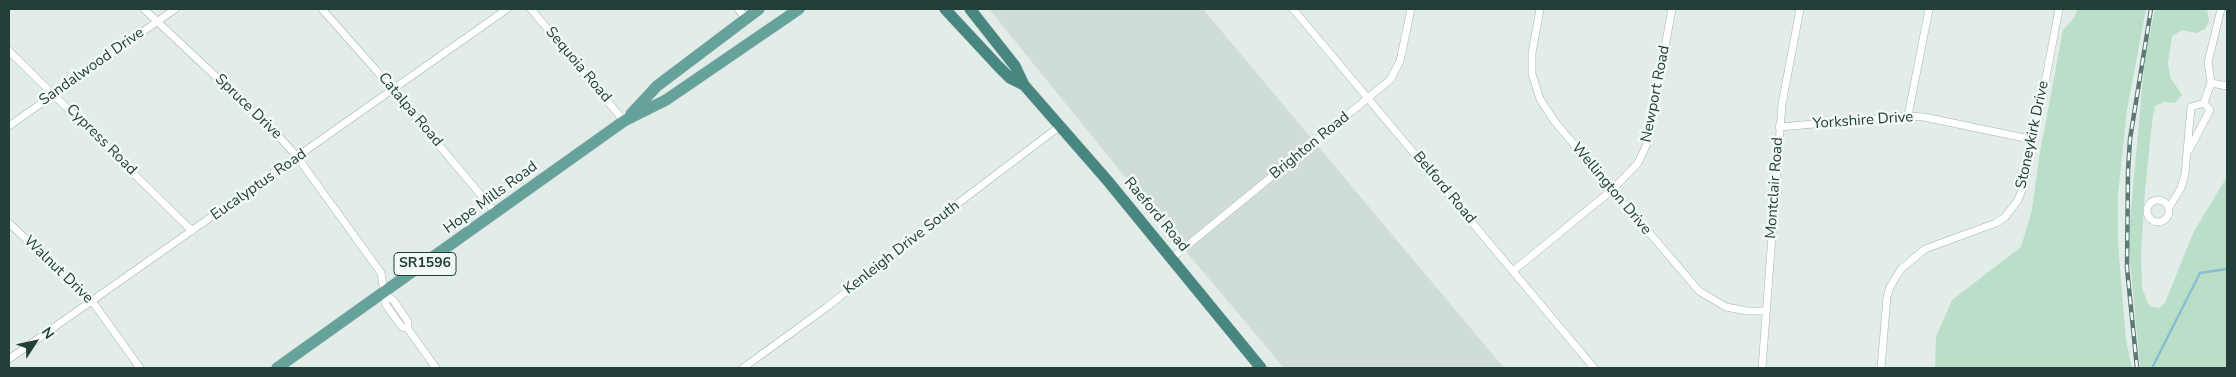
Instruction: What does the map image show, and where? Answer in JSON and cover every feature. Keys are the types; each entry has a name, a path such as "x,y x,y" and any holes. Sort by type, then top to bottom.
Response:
{"highway":[{"name":"Raeford Road","path":"945,9 1010,78 1024,85 1172,258 1261,368"},
{"name":"Raeford Road","path":"970,9 1015,66 1024,85"}],"main road":[{"name":"Hope Mills Road","path":"624,121 657,86 742,13 759,9"},
{"name":"Hope Mills Road","path":"277,368 624,121 666,100 799,9"}],"street":[{"name":"Spruce Drive","path":"144,9 276,133 298,158 381,273 386,305 399,316 402,327 408,329 436,368"},
{"name":"Sandalwood Drive","path":"9,126 176,9"},
{"name":"Catalpa Road","path":"322,9 496,213"},
{"name":"Eucalyptus Road","path":"9,358 298,158 507,9"},
{"name":"Sequoia Road","path":"531,9 624,121"},
{"name":"Belford Road","path":"1293,9 1594,368"},
{"name":"Brighton Road","path":"1172,258 1390,80 1398,66 1411,9"},
{"name":"Wellington Drive","path":"1540,9 1531,64 1534,85 1540,100 1555,122 1699,291 1726,307 1747,311 1766,311"},
{"name":"Newport Road","path":"1513,271 1612,190 1638,163 1647,144 1672,9"},
{"name":"Montclair Road","path":"1762,368 1782,104 1800,9"},
{"path":"1908,116 1929,9"},
{"name":"Stoneykirk Drive","path":"1881,368 1887,297 1895,278 1908,261 1925,249 1987,228 2005,216 2020,195 2034,140 2059,9"},
{"path":"2204,103 2211,83 2208,62 2221,9"},
{"name":"Cypress Road","path":"9,51 192,230"},
{"path":"2211,83 2227,86"},
{"path":"2170,206 2181,188 2185,174 2191,107 2204,103"},
{"path":"2187,155 2210,110 2204,103"},
{"name":"Yorkshire Drive","path":"1780,127 1908,116 1924,117 2034,140"},
{"name":"Kenleigh Drive South","path":"743,368 827,307 932,223 1060,126"},
{"name":"Walnut Drive","path":"9,223 92,300 140,368"}],"shaded area":[{"path":"989,9 1203,9 1504,368 1284,368 1173,236"}],"green space":[{"path":"2078,9 2146,9 2127,110 2118,194 2118,243 2126,340 2132,368 1935,368 1936,337 1952,300 2021,247 2032,210 2039,158 2063,30 2074,18"},
{"path":"2155,9 2207,9 2209,21 2205,29 2196,33 2182,30 2172,36 2168,62 2170,77 2182,95 2175,103 2164,102 2155,106 2153,114 2141,253 2142,288 2149,306 2159,308 2165,303 2194,231 2227,177 2227,368 2140,368 2129,250 2130,220 2145,58"}],"waterway":[{"path":"2152,368 2200,273 2227,269"}],"railway":[{"path":"2137,368 2127,268 2128,171 2130,139 2151,9"}]}
